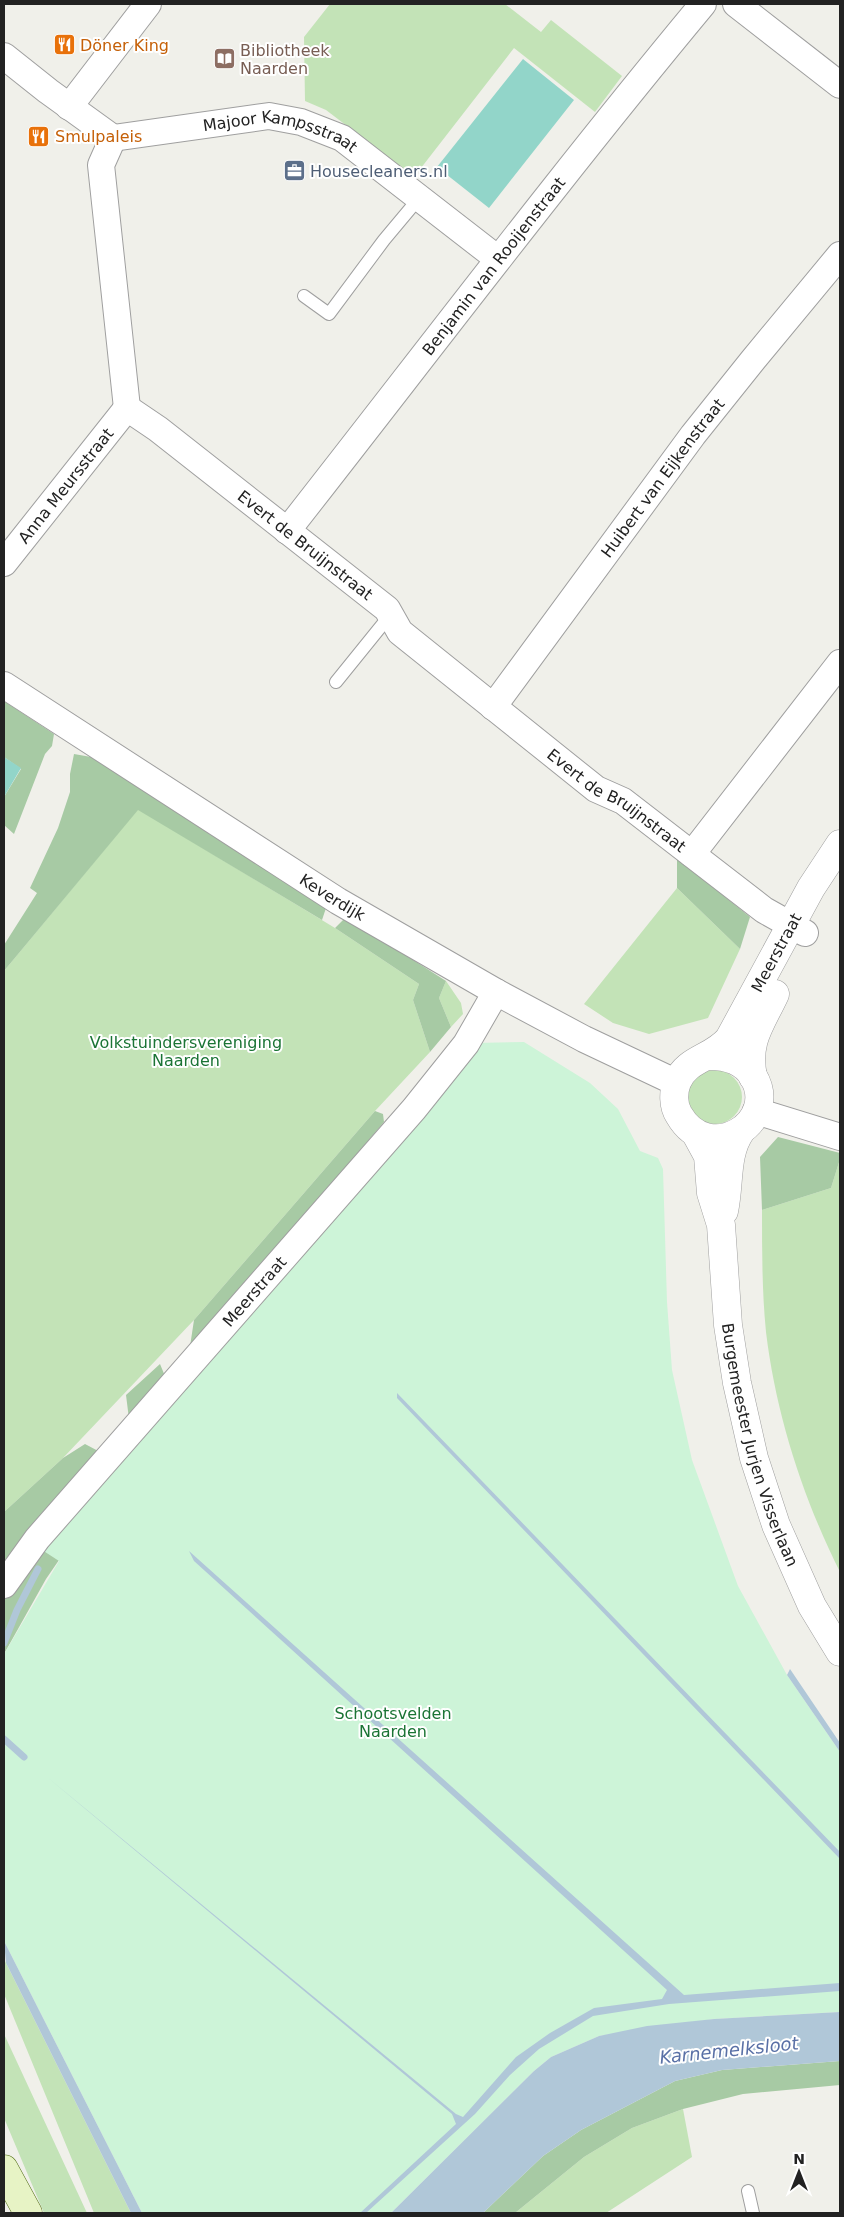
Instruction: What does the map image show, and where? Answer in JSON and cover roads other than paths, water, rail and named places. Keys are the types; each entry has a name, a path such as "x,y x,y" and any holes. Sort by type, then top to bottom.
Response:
{"main road":[{"path":"4,2169 28,2213"}],"street":[{"path":"69,107 148,4"},
{"name":"Benjamin van Rooijenstraat","path":"287,531 498,259 703,4"},
{"path":"736,4 840,85"},
{"path":"6,61 113,138 101,165 127,408"},
{"name":"Majoor Kampsstraat","path":"113,138 269,116 301,122 342,138 498,259"},
{"name":"Huibert van Eijkenstraat","path":"493,707 693,435 752,360 840,255"},
{"name":"Evert de Bruijnstraat","path":"127,408 158,429 387,609 400,632 596,789 623,801 764,910 798,930"},
{"name":"Anna Meursstraat","path":"4,563 127,408"},
{"path":"692,854 840,662"},
{"name":"Keverdijk","path":"4,685 338,901 496,992 592,1043 661,1077 677,1082"},
{"name":"Meerstraat","path":"753,1077 750,1061 753,1039 798,930 811,888 840,844"},
{"name":"Meerstraat","path":"710,1056 722,1048 736,1028 798,930 840,870"},
{"name":"Meerstraat","path":"4,1585 37,1539 414,1110 466,1044 496,992"},
{"path":"710,1056 723,1056 735,1060 745,1067 753,1077 757,1088 748,1121 733,1136 714,1139 696,1134 684,1125 677,1112 674,1097 677,1082 684,1070 696,1060 710,1056"},
{"path":"748,1121 840,1137"},
{"name":"Burgemeester Jurjen Visserlaan","path":"721,1225 728,1192 730,1156 733,1142 748,1121"},
{"name":"Burgemeester Jurjen Visserlaan","path":"696,1134 708,1156 711,1193 721,1225 728,1325 737,1383 754,1458 776,1525 812,1606 840,1652"}],"lane":[{"path":"304,296 329,314 384,240 420,197"},
{"path":"336,682 391,614"},
{"path":"748,2191 753,2213"}],"water":[{"path":"397,1393 840,1852 840,1859 397,1398"},
{"path":"189,1551 684,1995 840,1983 840,1991 669,2004 593,2016 539,2049 510,2075 475,2114 366,2213 360,2213 456,2124 452,2114 47,1777 456,2114 463,2117 516,2057 550,2033 594,2008 662,1999 667,1990 194,1561"},
{"path":"790,1669 840,1743 840,1752 787,1675"},
{"path":"4,1941 142,2213 131,2213 6,1963"},
{"name":"Karnemelksloot","path":"840,2012 840,2061 722,2070 675,2081 581,2130 543,2156 483,2213 391,2213 534,2071 551,2057 599,2036 647,2026 714,2019"}],"waterway":[{"path":"4,1643 17,1610 38,1569"},
{"path":"4,1739 24,1757"}],"place":[{"name":"Döner King","path":"64,45"},
{"name":"Bibliotheek Naarden","path":"224,59"},
{"name":"Smulpaleis","path":"39,136"},
{"name":"Housecleaners.nl","path":"294,171"}],"park label":[{"name":"Volkstuindersvereniging Naarden","path":"186,1051"},
{"name":"Schootsvelden Naarden","path":"393,1722"}]}
